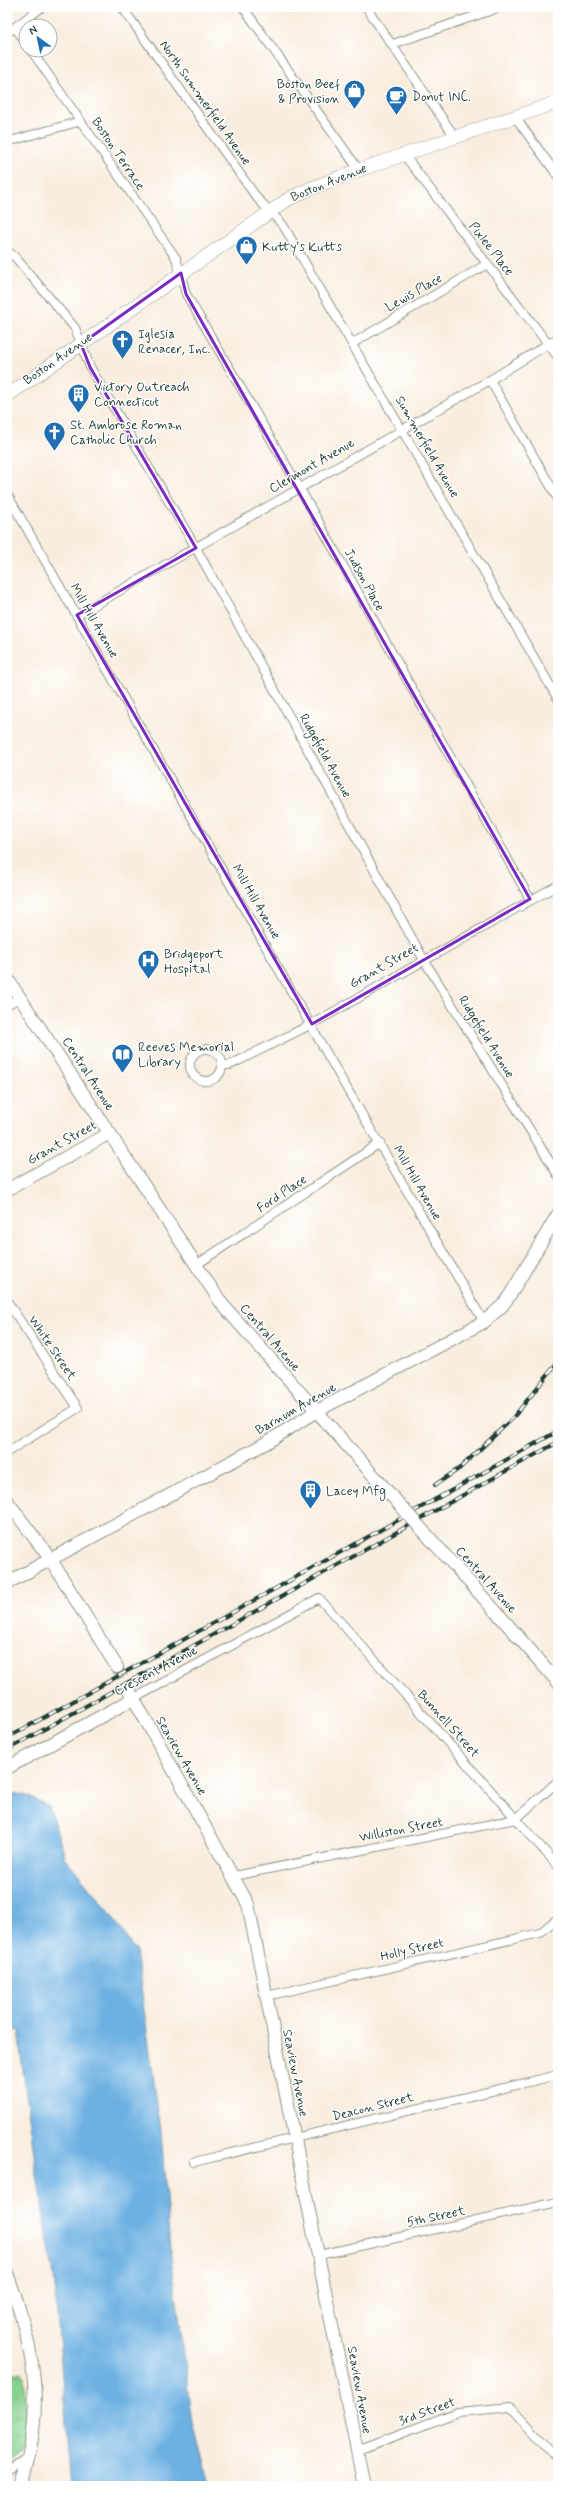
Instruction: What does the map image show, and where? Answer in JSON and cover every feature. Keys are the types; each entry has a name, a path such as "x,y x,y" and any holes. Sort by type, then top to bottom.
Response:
{"main road":[{"name":"Boston Avenue","path":"7,396 270,210 309,189 359,170 405,156 455,137 558,102"},
{"name":"Central Avenue","path":"7,978 222,1304 315,1412 558,1682"},
{"name":"Grant Street","path":"7,1190 110,1133"},
{"name":"Barnum Avenue","path":"7,1583 266,1442 315,1412 484,1322 502,1306 510,1295 558,1214"},
{"path":"7,1501 51,1560 117,1667"},
{"name":"Crescent Avenue","path":"7,1768 131,1695"},
{"name":"Seaview Avenue","path":"131,1695 234,1876 248,1904 267,1996 293,2139 319,2255 364,2486"},
{"path":"7,2273 33,2363 35,2411 30,2456 20,2486"}],"street":[{"path":"7,33 42,7"},
{"name":"North Summerfield Avenue","path":"122,7 257,198 270,210"},
{"path":"243,7 359,170"},
{"path":"366,7 393,44 455,137"},
{"path":"393,44 501,7"},
{"path":"15,27 18,31"},
{"name":"Boston Terrace","path":"37,58 172,251 181,273"},
{"path":"515,117 558,176"},
{"path":"7,142 81,121"},
{"name":"Pixlee Place","path":"405,156 558,356"},
{"name":"Summerfield Avenue","path":"270,210 283,224 558,699"},
{"name":"Ridgefield Avenue","path":"7,251 15,257 75,328 90,367 196,548 424,960 558,1175"},
{"name":"Lewis Place","path":"353,343 487,264"},
{"name":"Judson Place","path":"181,273 186,294 298,487 530,899"},
{"name":"Clermont Avenue","path":"77,615 196,548 298,487 490,380 558,338"},
{"path":"490,380 558,499"},
{"name":"Mill Hill Avenue","path":"7,494 484,1322"},
{"name":"Grant Street","path":"222,1065 230,1066 312,1024 530,899 558,885"},
{"path":"7,1005 20,997"},
{"name":"Ford Place","path":"196,1265 380,1143"},
{"name":"White Street","path":"7,1301 78,1408 7,1452"},
{"name":"Crescent Avenue","path":"131,1695 319,1598"},
{"name":"Bunnell Street","path":"319,1598 558,1866"},
{"path":"516,1819 558,1781"},
{"name":"Williston Street","path":"234,1876 516,1819"},
{"name":"Holly Street","path":"267,1996 540,1933 558,1918"},
{"name":"Deacon Street","path":"194,2162 558,2075"},
{"name":"5th Street","path":"319,2255 558,2202"},
{"name":"3rd Street","path":"356,2451 458,2412 511,2407 558,2459"},
{"path":"7,2472 30,2456"}],"highlighted area":[{"path":"181,273 186,294 530,899 312,1024 77,615 196,548 90,367 81,344"}],"green space":[{"path":"22,2372 25,2377 27,2446 7,2461 7,2375"}],"water":[{"path":"7,1792 27,1796 49,1807 66,1859 106,1908 136,1952 161,2131 170,2249 193,2422 209,2486 71,2486 54,2276 37,2176 20,2048 20,2030 7,2031"}],"waterway":[{"path":"7,1688 7,1705"}],"tunnel":[{"path":"117,1667 129,1690"}],"railway":[{"path":"435,1485 460,1468 512,1419 558,1362"},
{"path":"7,1738 558,1431"},
{"path":"7,1750 558,1442"}],"place":[{"name":"Boston Beef & Provision","path":"355,110"},
{"name":"Donut INC.","path":"397,116"},
{"name":"Kutty's Kutts","path":"247,266"},
{"name":"Iglesia Renacer, Inc.","path":"123,360"},
{"name":"Victory Outreach Connecticut","path":"79,414"},
{"name":"St. Ambrose Roman Catholic Church","path":"54,452"},
{"name":"Bridgeport Hospital","path":"148,980"},
{"name":"Reeves Memorial Library","path":"122,1074"},
{"name":"Lacey Mfg","path":"311,1510"}]}
